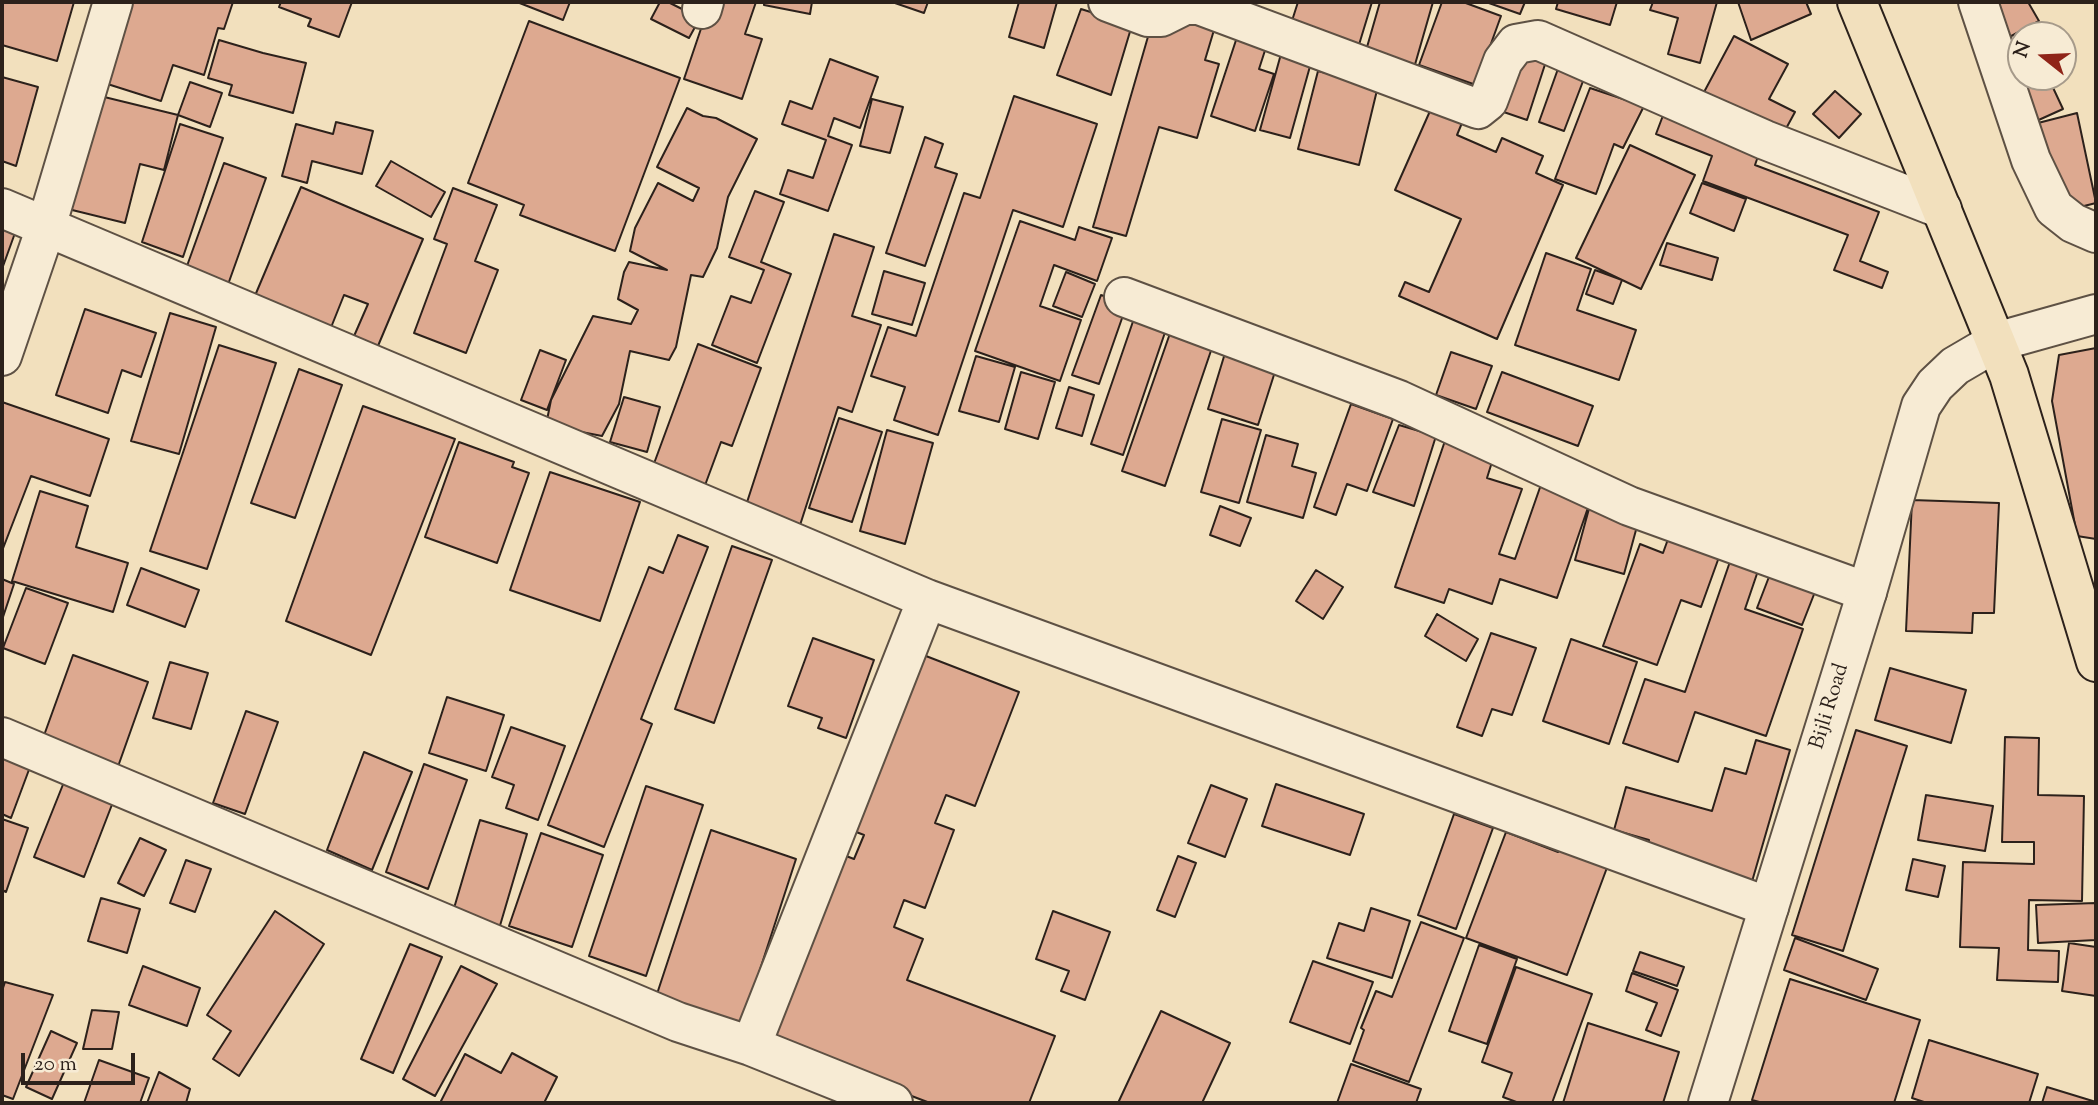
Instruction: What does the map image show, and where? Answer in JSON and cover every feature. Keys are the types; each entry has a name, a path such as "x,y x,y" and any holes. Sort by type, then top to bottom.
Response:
{"main road":[{"path":"1857,2 2008,375 2096,662"}],"street":[{"path":"2,356 46,226 113,2"},
{"path":"1108,2 1149,17 1161,17 1185,5 1199,5 1478,109 1488,100 1503,61 1516,44 1538,40 1765,140 1942,209"},
{"path":"1978,2 2031,160 2054,208 2073,223 2096,233"},
{"path":"2,208 926,598 1769,908"},
{"path":"1124,297 1399,400 1629,506 1867,592"},
{"name":"Bijli Road","path":"1708,1103 1867,592 1921,406 1935,385 1955,366 1996,342 2096,314"},
{"path":"751,1046 926,598"},
{"path":"2,737 665,1016 751,1046 893,1103"}],"building":[{"path":"2,2 74,2 57,61 2,45"},
{"path":"123,2 233,2 224,29 218,28 204,75 173,65 161,101 98,81"},
{"path":"281,2 352,2 339,37 308,26 311,19 279,7"},
{"path":"517,2 570,2 563,20"},
{"path":"660,2 668,2 700,18 689,38 651,19"},
{"path":"710,2 756,2 745,34 762,39 742,99 684,79"},
{"path":"764,2 812,2 810,14 764,5"},
{"path":"892,2 928,2 924,13"},
{"path":"1019,2 1057,2 1044,48 1009,37"},
{"path":"1158,2 1220,10 1205,60 1219,64 1197,138 1159,127 1126,236 1093,227"},
{"path":"1298,2 1372,2 1358,48 1290,27"},
{"path":"1380,2 1433,2 1414,68 1365,54"},
{"path":"1442,2 1463,2 1501,16 1476,85 1419,65"},
{"path":"1486,2 1525,2 1520,14"},
{"path":"1558,2 1617,2 1610,25 1556,9"},
{"path":"1653,2 1717,2 1700,63 1668,54 1678,18 1650,10"},
{"path":"1738,2 1806,2 1811,14 1751,40"},
{"path":"1983,2 2028,2 2039,21 2007,21 2007,38 2004,40"},
{"path":"1081,9 1132,25 1111,95 1057,75"},
{"path":"529,21 680,78 615,251 520,215 524,205 468,183"},
{"path":"1240,28 1269,38 1259,69 1274,74 1255,131 1211,116"},
{"path":"1734,36 1788,64 1769,99 1795,112 1782,136 1703,94"},
{"path":"1516,37 1550,49 1527,120 1492,108"},
{"path":"219,40 306,63 293,113 229,95 232,85 208,78"},
{"path":"1284,43 1314,52 1290,138 1260,130"},
{"path":"830,59 878,77 860,128 834,118 828,136 852,145 828,211 780,194 788,170 813,178 826,140 782,124 790,101 812,109"},
{"path":"1559,66 1585,76 1564,131 1539,122"},
{"path":"1318,71 1378,86 1359,165 1298,149"},
{"path":"2,77 38,87 16,166 2,161"},
{"path":"190,82 222,93 210,127 178,115"},
{"path":"1590,88 1644,106 1623,148 1614,144 1596,194 1555,179"},
{"path":"1835,91 1861,114 1839,138 1813,114"},
{"path":"2017,91 2055,91 2063,109 2032,123"},
{"path":"1438,93 1469,106 1457,135 1496,152 1502,138 1543,156 1536,173 1563,185 1497,339 1399,296 1405,282 1429,292 1461,219 1395,190"},
{"path":"92,94 178,115 164,170 140,164 125,223 64,208"},
{"path":"1014,96 1097,124 1063,227 1013,210 938,435 894,420 905,387 871,376 888,327 916,336 964,193 980,198"},
{"path":"1670,97 1766,133 1755,165 1879,212 1860,261 1888,272 1882,288 1834,270 1848,235 1703,181 1712,156 1656,134"},
{"path":"872,99 903,107 890,153 860,146"},
{"path":"687,108 703,116 716,118 757,139 728,197 717,248 703,277 691,275 676,347 669,360 630,351 619,404 602,436 546,425 551,400 593,316 631,324 638,310 618,299 629,262 667,270 630,251 635,228 658,183 693,201 699,188 657,167"},
{"path":"2077,113 2096,203 2060,212 2038,123"},
{"path":"336,122 373,131 362,174 312,161 307,183 282,176 296,124 333,134"},
{"path":"180,124 223,138 183,257 142,242"},
{"path":"925,137 943,144 935,167 957,174 925,266 886,253"},
{"path":"1630,145 1695,175 1641,289 1576,258"},
{"path":"391,161 445,192 431,217 376,186"},
{"path":"224,163 266,178 225,293 183,277"},
{"path":"1702,183 1746,199 1734,231 1690,213"},
{"path":"301,187 423,239 375,353 351,343 368,304 344,295 330,330 254,298"},
{"path":"453,188 497,205 475,261 498,270 466,353 414,333 447,244 434,239"},
{"path":"755,191 784,202 761,262 791,274 757,363 712,345 731,296 751,303 764,270 729,257"},
{"path":"1020,221 1075,240 1079,227 1112,238 1097,281 1054,265 1040,306 1081,320 1060,381 975,351"},
{"path":"2,229 15,233 2,269"},
{"path":"834,234 874,247 852,316 881,325 852,412 838,407 793,547 738,530"},
{"path":"1667,243 1718,258 1712,280 1660,265"},
{"path":"1546,253 1591,269 1577,310 1636,330 1619,380 1515,345"},
{"path":"1595,270 1622,280 1613,304 1586,294"},
{"path":"884,271 925,283 912,325 872,314"},
{"path":"1066,272 1095,284 1082,317 1053,306"},
{"path":"1101,295 1127,304 1099,384 1072,375"},
{"path":"1140,301 1172,312 1123,455 1091,444"},
{"path":"85,309 156,333 141,377 122,370 108,413 56,395"},
{"path":"170,313 216,327 179,454 131,441"},
{"path":"1175,319 1217,333 1165,486 1122,471"},
{"path":"1229,340 1280,356 1258,425 1208,409"},
{"path":"698,344 761,368 732,446 721,442 704,488 652,469"},
{"path":"219,345 276,363 207,569 150,551"},
{"path":"2096,348 2096,539 2077,536 2052,401 2059,355"},
{"path":"540,350 566,360 547,410 521,400"},
{"path":"1451,352 1492,366 1476,409 1436,395"},
{"path":"976,356 1015,367 999,422 959,411"},
{"path":"299,369 342,385 295,518 251,503"},
{"path":"1021,372 1055,382 1038,439 1005,429"},
{"path":"1502,372 1593,406 1578,446 1487,412"},
{"path":"1069,387 1094,395 1082,436 1056,428"},
{"path":"624,397 660,407 647,452 610,442"},
{"path":"2,402 109,439 90,496 31,476 2,551"},
{"path":"1351,404 1393,419 1367,491 1347,484 1336,515 1314,507"},
{"path":"363,406 455,439 371,655 286,621"},
{"path":"839,418 882,432 852,522 809,508"},
{"path":"1222,419 1261,430 1239,503 1201,492"},
{"path":"1399,425 1436,436 1414,506 1373,492"},
{"path":"887,430 933,443 905,544 860,531"},
{"path":"1448,432 1496,449 1487,478 1522,489 1499,554 1515,559 1544,476 1593,493 1557,598 1500,579 1492,604 1449,589 1444,603 1395,587"},
{"path":"1266,435 1298,444 1292,466 1316,473 1303,518 1247,502"},
{"path":"459,442 514,462 512,467 529,473 497,563 425,537"},
{"path":"550,472 640,502 600,621 510,590"},
{"path":"40,491 88,506 76,547 128,563 113,612 12,581"},
{"path":"1912,500 1999,503 1994,613 1973,613 1972,633 1906,631"},
{"path":"1590,505 1639,519 1624,574 1575,560"},
{"path":"1220,506 1251,518 1240,546 1210,535"},
{"path":"1672,528 1723,546 1701,607 1681,600 1657,665 1603,646 1640,544 1663,553"},
{"path":"678,535 708,547 641,719 652,724 604,847 548,825 649,567 663,573"},
{"path":"732,546 772,560 714,723 675,709"},
{"path":"1734,550 1762,559 1745,609 1803,629 1766,736 1695,712 1678,762 1623,743 1645,679 1685,692"},
{"path":"1777,556 1822,574 1802,625 1757,608"},
{"path":"141,568 199,590 185,627 127,605"},
{"path":"1316,570 1343,587 1323,619 1296,601"},
{"path":"2,579 14,584 2,620"},
{"path":"26,588 68,603 45,664 3,648"},
{"path":"1437,614 1478,639 1466,661 1425,636"},
{"path":"1491,633 1536,648 1512,715 1492,709 1482,736 1457,727"},
{"path":"813,638 874,660 846,738 818,728 822,718 788,706"},
{"path":"1571,639 1637,662 1609,744 1543,721"},
{"path":"913,651 1019,692 975,806 946,795 935,823 954,830 925,908 904,900 894,927 923,939 907,980 1055,1036 1029,1103 930,1103 762,1039 833,851 854,859 864,835 846,828"},
{"path":"73,655 148,682 115,775 42,741"},
{"path":"170,662 208,673 191,729 153,718"},
{"path":"1890,668 1966,690 1951,743 1875,720"},
{"path":"447,697 504,715 486,771 429,753"},
{"path":"246,711 278,722 245,814 213,803"},
{"path":"511,727 565,746 538,820 506,808 514,785 492,777"},
{"path":"1856,730 1907,746 1843,951 1792,935"},
{"path":"2005,737 2039,738 2038,795 2084,796 2082,901 2029,900 2028,950 2059,951 2058,982 1997,980 1999,948 1960,947 1963,862 2034,864 2034,842 2002,842"},
{"path":"1756,740 1790,750 1751,885 1645,855 1649,840 1614,830 1626,787 1712,811 1725,768 1746,774"},
{"path":"364,752 412,772 372,870 327,850"},
{"path":"2,757 30,767 11,818 2,814"},
{"path":"424,764 467,780 428,889 386,872"},
{"path":"64,782 113,802 84,877 34,857"},
{"path":"1276,784 1364,814 1350,855 1262,826"},
{"path":"1211,785 1247,799 1225,857 1188,843"},
{"path":"646,786 703,805 646,976 589,956"},
{"path":"1926,795 1993,806 1985,851 1918,840"},
{"path":"1454,814 1493,828 1456,929 1418,915"},
{"path":"2,819 28,828 6,892 2,890"},
{"path":"480,820 527,834 499,929 452,915"},
{"path":"711,830 796,859 741,1028 655,1000"},
{"path":"1506,832 1558,852 1560,848 1608,865 1567,975 1466,938"},
{"path":"541,833 603,855 572,947 509,926"},
{"path":"140,838 166,850 144,896 118,883"},
{"path":"1178,856 1196,863 1175,917 1157,910"},
{"path":"1913,859 1945,866 1938,897 1906,890"},
{"path":"186,860 211,869 195,912 170,903"},
{"path":"101,898 140,909 127,953 88,941"},
{"path":"2096,903 2096,940 2038,943 2036,905"},
{"path":"1371,908 1410,921 1392,978 1327,958 1339,923 1364,931"},
{"path":"275,911 324,944 239,1076 213,1059 231,1031 207,1015"},
{"path":"1053,911 1110,932 1085,1000 1061,991 1069,971 1036,959"},
{"path":"1421,922 1464,938 1409,1082 1353,1061 1364,1030 1361,1028 1376,991 1392,997"},
{"path":"1795,938 1878,969 1866,1000 1784,970"},
{"path":"2069,943 2096,947 2096,996 2062,991"},
{"path":"410,944 442,957 393,1073 361,1059"},
{"path":"1479,945 1517,959 1487,1044 1449,1031"},
{"path":"1640,952 1684,967 1677,986 1633,971"},
{"path":"1313,961 1373,982 1350,1044 1290,1022"},
{"path":"143,966 200,988 187,1026 129,1005"},
{"path":"461,966 497,984 435,1096 403,1079"},
{"path":"1516,967 1592,994 1552,1103 1519,1103 1503,1097 1512,1073 1482,1062"},
{"path":"1632,973 1678,990 1661,1036 1646,1030 1657,1003 1626,991"},
{"path":"1790,979 1920,1020 1894,1103 1763,1103 1752,1100"},
{"path":"5,982 53,995 13,1099 2,1095 2,991"},
{"path":"92,1010 119,1012 112,1049 83,1049"},
{"path":"1161,1011 1230,1043 1202,1103 1118,1103"},
{"path":"1588,1023 1679,1052 1663,1103 1563,1103"},
{"path":"51,1031 77,1043 52,1099 26,1087"},
{"path":"1929,1040 2038,1074 2029,1103 1927,1103 1912,1098"},
{"path":"512,1053 557,1077 544,1103 440,1103 465,1054 501,1073"},
{"path":"99,1060 149,1078 140,1103 84,1103"},
{"path":"1351,1064 1421,1089 1416,1103 1337,1103"},
{"path":"159,1072 190,1089 186,1103 147,1103"},
{"path":"2047,1087 2096,1102 2096,1103 2042,1103"}]}
